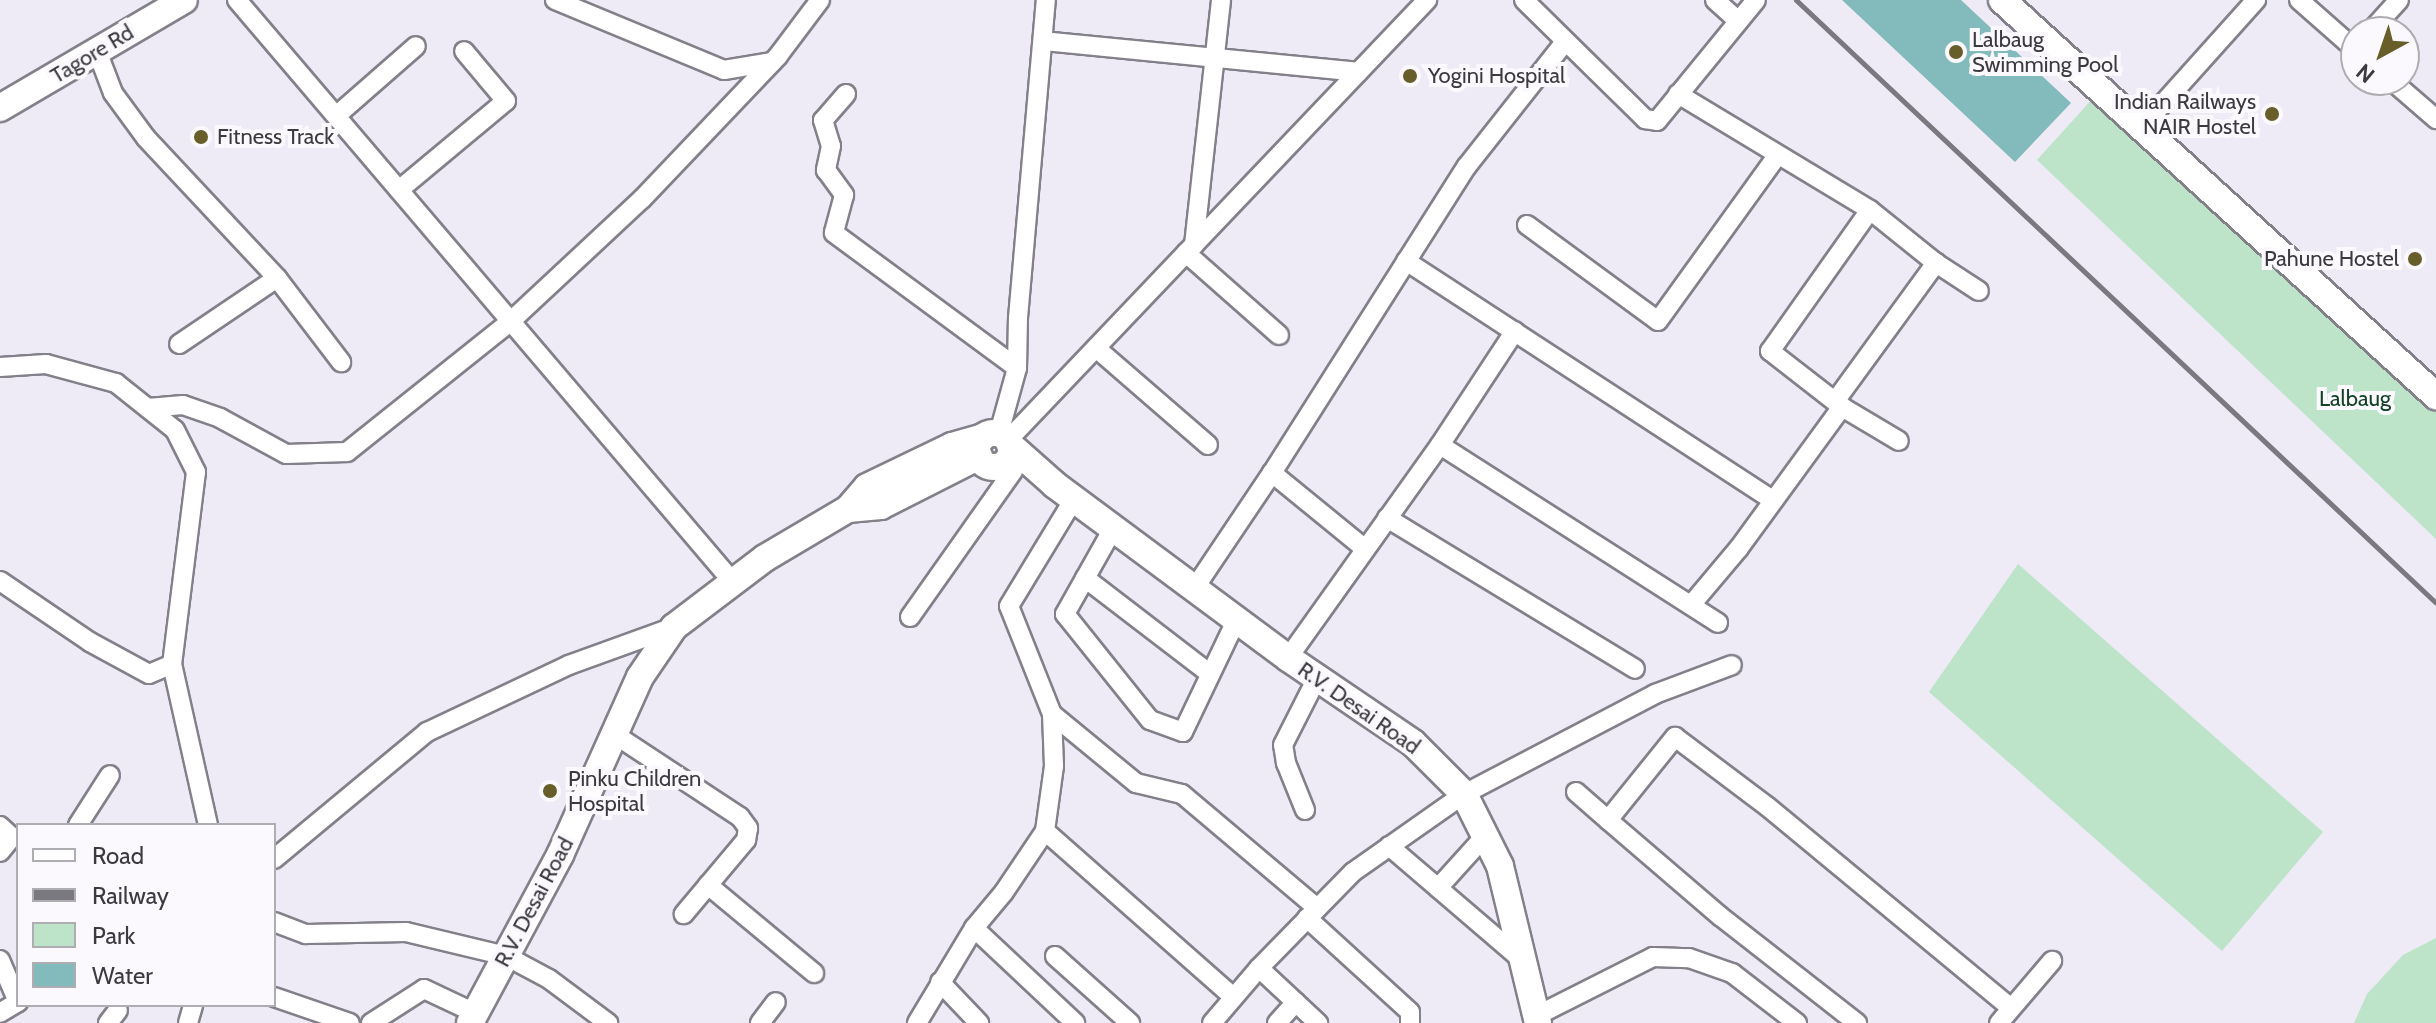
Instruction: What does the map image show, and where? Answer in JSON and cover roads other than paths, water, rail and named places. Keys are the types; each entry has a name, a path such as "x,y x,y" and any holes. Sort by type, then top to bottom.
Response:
{"street":[{"name":"Tagore Rd","path":"0,108 184,0"},
{"path":"237,0 732,581"},
{"path":"555,0 724,70 772,62"},
{"path":"148,408 183,405 220,418 286,454 347,452 511,321 642,199 772,62 820,0"},
{"path":"999,450 1017,368 1018,318 1046,0"},
{"path":"1190,249 1221,0"},
{"path":"910,617 999,450 1427,0"},
{"path":"1524,0 1645,119 1657,121 1756,0"},
{"path":"1715,0 1738,21"},
{"path":"2002,0 2436,396"},
{"path":"2142,127 2256,0"},
{"path":"2299,0 2340,35"},
{"path":"2384,16 2399,0"},
{"path":"1043,41 1358,72"},
{"path":"1196,586 1272,473 1467,166 1565,42"},
{"path":"336,116 416,46"},
{"path":"97,51 113,93 146,138 277,278 341,362"},
{"path":"399,190 506,101 464,51"},
{"path":"846,94 823,120 831,146 826,170 844,195 834,233 1017,368"},
{"path":"1678,94 1870,210 1936,263 1979,291"},
{"path":"2410,96 2435,117"},
{"path":"1527,225 1658,321 1777,156"},
{"path":"1870,210 1770,351 1839,404 1899,441"},
{"path":"1190,249 1279,335"},
{"path":"1406,261 1773,500"},
{"path":"1691,605 1773,500 1936,263"},
{"path":"179,344 277,278"},
{"path":"1288,658 1440,445 1515,331"},
{"path":"1096,348 1208,445"},
{"path":"0,367 46,364 116,383 175,430 196,472 172,664 208,823"},
{"path":"1440,445 1718,623"},
{"name":"R.V. Desai Road","path":"473,1018 560,855 640,677 674,627 732,581 848,509 867,487 952,446 999,450 1114,527 1288,658 1413,743 1464,794 1500,866 1537,1019"},
{"path":"1272,473 1364,548"},
{"path":"917,1023 974,928 1004,892 1045,831 1054,766 1052,714 1009,606 1064,492"},
{"path":"1387,518 1635,669"},
{"path":"1114,527 1065,614 1150,720 1183,732 1237,619"},
{"path":"1085,578 1209,673"},
{"path":"0,581 90,642 149,674 172,664"},
{"path":"276,857 427,732 569,665 674,627"},
{"path":"1212,1023 1259,968 1353,872 1464,794 1655,694 1732,665"},
{"path":"1305,810 1286,763 1283,745 1317,678"},
{"path":"1052,714 1136,783 1182,794 1312,913 1410,1012 1410,1023"},
{"path":"614,734 745,822 748,828 746,840 684,914"},
{"path":"1608,820 1675,737 1768,807 2005,1016 2052,961"},
{"path":"79,823 110,775"},
{"path":"1576,792 1720,916 1857,1023"},
{"path":"0,826 12,837 0,852"},
{"path":"1045,831 1233,997"},
{"path":"1438,888 1485,836"},
{"path":"1389,846 1523,961"},
{"path":"708,885 814,973"},
{"path":"276,923 306,934 406,932 506,956 549,979 608,1023"},
{"path":"974,928 1075,1023"},
{"path":"1055,956 1130,1023"},
{"path":"1537,1019 1653,957 1689,958 1732,973 1797,1023"},
{"path":"0,960 16,997"},
{"path":"1259,968 1318,1023"},
{"path":"940,982 979,1023"},
{"path":"371,1023 424,989 473,1018"},
{"path":"276,998 350,1023"},
{"path":"760,1023 776,1002"},
{"path":"1277,1023 1296,1002"}],"water":[{"name":"Lalbaug Swimming Pool","path":"1842,0 1961,0 2071,103 2015,162"}],"railway":[{"path":"1796,0 2436,603"}],"place":[{"name":"Lalbaug Swimming Pool","path":"1956,52"},
{"name":"Yogini Hospital","path":"1410,76"},
{"name":"Indian Railways NAIR Hostel","path":"2272,114"},
{"name":"Fitness Track","path":"201,137"},
{"name":"Pahune Hostel","path":"2415,259"},
{"name":"Pinku Children Hospital","path":"550,791"}],"park label":[{"name":"Lalbaug","path":"2355,399"}]}
